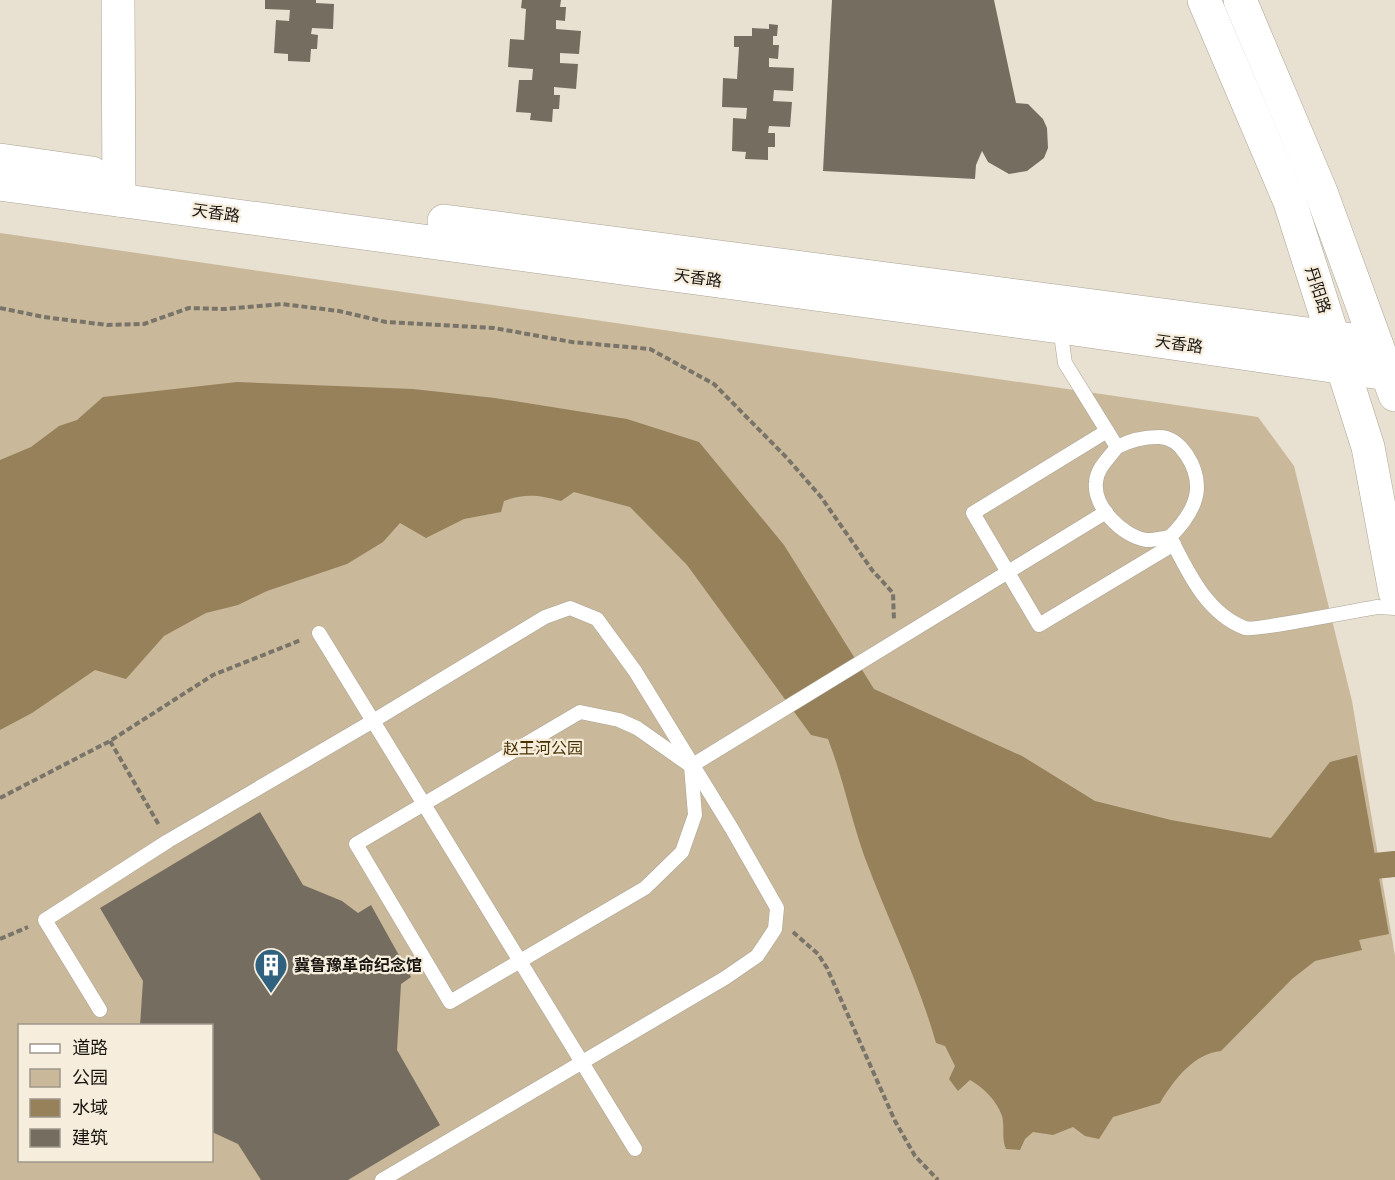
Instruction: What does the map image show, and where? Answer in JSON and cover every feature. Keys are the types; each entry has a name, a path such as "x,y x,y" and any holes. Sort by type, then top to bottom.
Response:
{"main road":[{"path":"118,0 119,189"},
{"name":"丹阳路","path":"1204,0 1290,202 1368,447 1395,592"},
{"path":"1240,0 1321,192 1392,381"},
{"name":"天香路","path":"0,160 119,189 1060,327 1338,353 1376,343"},
{"name":"天香路","path":"0,184 119,189 1338,353 1392,381"}],"lane":[{"path":"1060,327 1065,363 1117,447"},
{"path":"1107,431 973,513 1039,625 1172,541 1191,509 1197,490 1196,477 1184,451 1172,441 1159,436 1133,440 1117,447 1099,469 1095,483 1099,500 1106,512 1128,533 1147,540 1172,541"},
{"path":"692,766 895,639 1106,512"},
{"path":"1172,541 1190,574 1215,610 1247,629 1377,607 1395,608"},
{"path":"100,1010 45,920 168,841 545,617 570,608 597,619 635,671 732,829 777,908 775,929 757,956 725,978 382,1180"},
{"path":"319,633 635,1149"},
{"path":"580,712 619,720 637,728 692,766 695,815 682,852 645,888 450,1002 356,844 580,712"}],"path":[{"path":"0,308 44,317 106,325 144,324 189,308 225,309 282,304 339,311 386,322 494,328 572,342 650,349 714,384 821,497 872,570 893,593 895,639"},
{"path":"0,798 110,741 213,675 319,633"},
{"path":"110,741 168,841"},
{"path":"0,939 45,920"},
{"path":"775,929 792,931 818,954 895,1121 915,1156 938,1180"}],"green space":[{"name":"赵王河公园","path":"0,233 1258,417 1294,466 1352,701 1395,956 1395,1180 0,1180"}],"water":[{"path":"237,382 413,389 495,398 627,419 699,442 784,545 874,689 1022,756 1095,801 1171,820 1271,838 1330,762 1357,755 1389,934 1359,940 1362,950 1315,961 1292,979 1221,1051 1202,1057 1185,1069 1160,1103 1113,1117 1099,1139 1085,1136 1073,1127 1053,1135 1033,1132 1025,1139 1020,1150 1006,1149 1002,1116 993,1100 980,1086 970,1080 958,1091 949,1079 955,1066 945,1046 936,1043 912,973 865,858 828,739 811,735 687,565 630,507 574,492 561,501 532,496 512,498 504,501 501,512 464,519 426,538 400,523 383,542 347,564 267,591 238,605 206,613 164,636 126,679 95,670 32,713 0,730 0,460 31,447 59,426 77,420 103,397"}],"building":[{"path":"265,0 316,0 316,3 334,4 333,29 312,28 311,34 318,35 317,49 311,49 310,62 288,61 288,54 274,53 276,20 289,21 290,10 265,9"},
{"path":"522,0 561,0 560,7 566,7 565,21 556,20 556,29 581,31 579,54 560,53 560,63 578,64 576,89 554,87 554,95 560,95 559,109 553,109 552,122 530,120 531,113 516,112 519,80 532,80 533,69 508,67 510,39 524,40 526,9 521,8"},
{"path":"832,0 994,0 1016,103 1028,104 1043,119 1047,128 1048,148 1044,158 1027,171 1009,174 988,162 982,151 976,165 975,179 823,171"},
{"path":"769,24 778,25 777,36 773,36 773,45 779,45 778,59 769,58 769,67 794,68 793,91 774,90 773,101 792,102 790,127 769,126 768,133 775,133 775,147 768,147 768,160 745,159 746,152 732,151 733,118 746,119 747,108 722,107 723,78 737,79 739,47 734,47 734,36 752,36 752,28 769,29"},
{"name":"冀鲁豫革命纪念馆","path":"260,812 303,885 342,901 358,913 371,905 411,977 401,984 397,1050 440,1125 348,1180 261,1180 238,1144 213,1132 213,1024 140,1024 143,981 100,908"}],"waterway":[{"path":"1345,869 1395,864"}],"place":[{"name":"冀鲁豫革命纪念馆","path":"271,994"}]}
